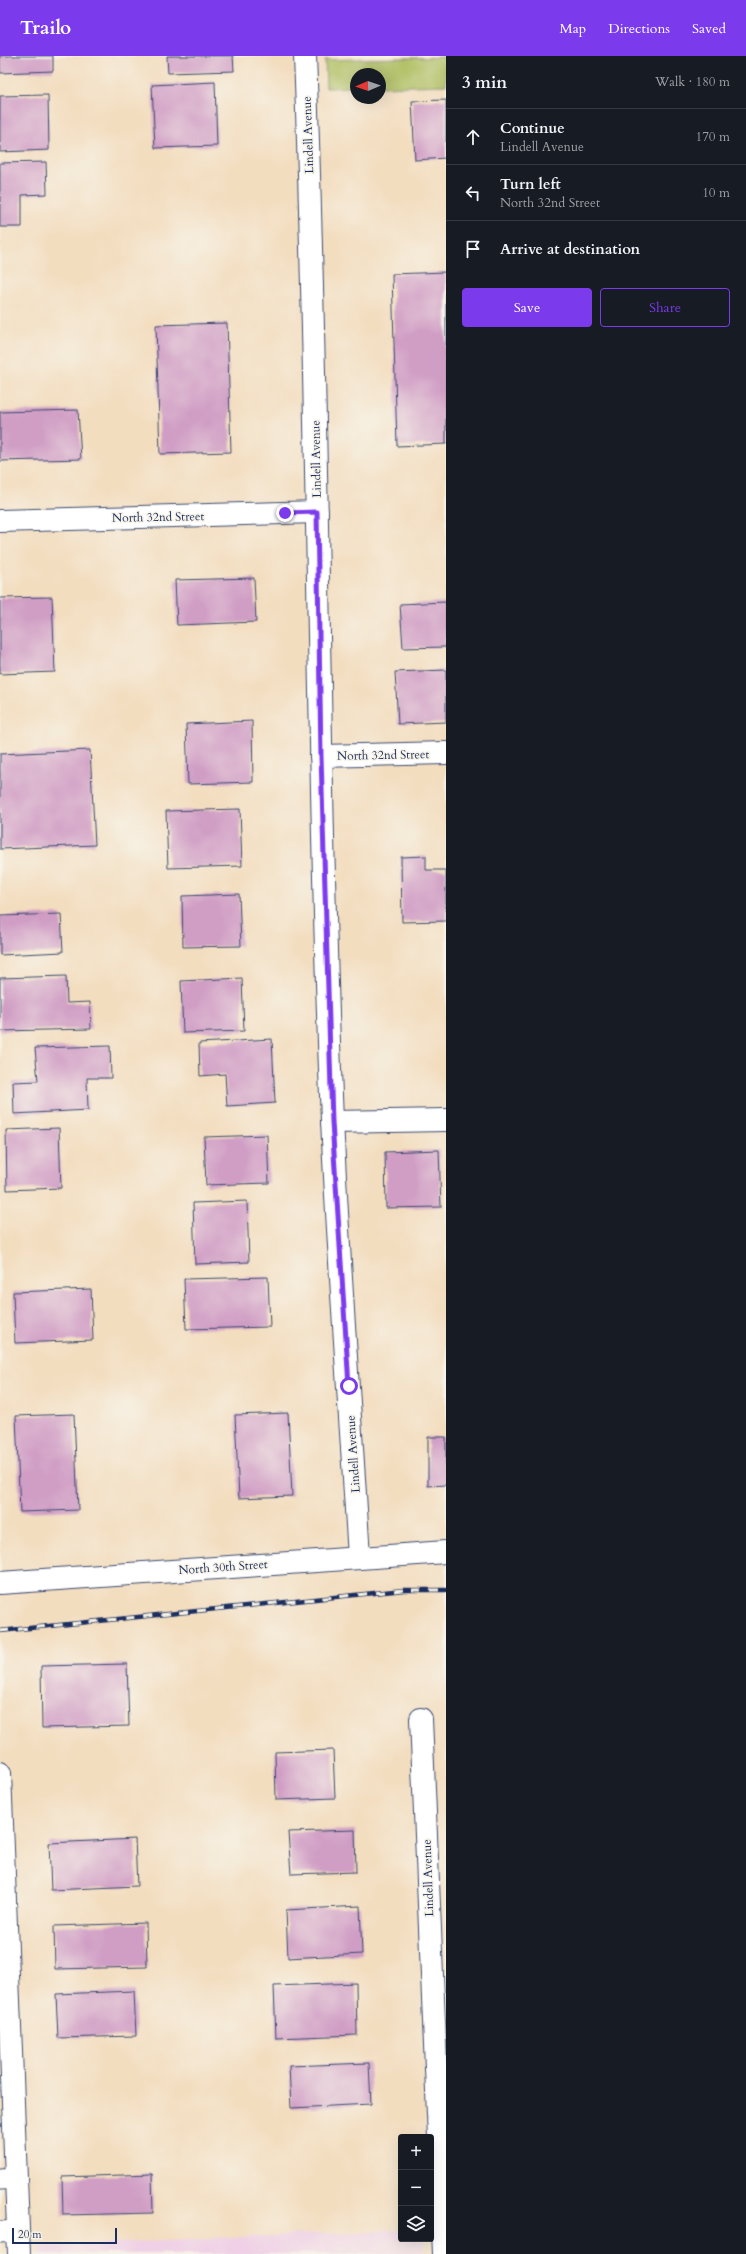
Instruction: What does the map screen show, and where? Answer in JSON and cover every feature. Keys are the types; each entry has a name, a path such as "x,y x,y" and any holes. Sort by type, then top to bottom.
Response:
{"street":[{"name":"Lindell Avenue","path":"305,56 311,230 321,756 332,1122 359,1557"},
{"name":"North 32nd Street","path":"0,521 317,512"},
{"name":"North 32nd Street","path":"321,756 446,753"},
{"path":"332,1122 446,1120"},
{"name":"North 30th Street","path":"0,1583 446,1552"},
{"name":"Lindell Avenue","path":"421,1719 444,2254"},
{"path":"0,1774 9,2232 19,2254"}],"shaded area":[{"path":"398,2230 398,2242 423,2242 424,2254 39,2254 39,2247"}],"green space":[{"path":"446,57 446,85 386,87 386,68 350,68 350,87 326,88 325,60"}],"building":[{"path":"0,56 53,56 53,71 0,73"},
{"path":"167,56 233,56 234,71 168,73"},
{"path":"215,82 217,146 155,148 152,85"},
{"path":"48,95 49,150 0,152 0,96"},
{"path":"446,100 446,158 415,160 412,101"},
{"path":"46,162 47,194 22,195 22,227 0,227 0,163"},
{"path":"446,272 446,444 397,446 392,274"},
{"path":"227,323 231,452 160,454 156,325"},
{"path":"78,410 81,459 0,461 0,412"},
{"path":"254,578 256,622 177,625 175,580"},
{"path":"52,597 55,672 0,674 0,598"},
{"path":"446,602 446,647 403,648 400,604"},
{"path":"446,670 446,722 398,724 395,672"},
{"path":"252,721 253,782 188,784 186,724"},
{"path":"90,750 95,845 0,849 0,754"},
{"path":"240,809 242,866 168,868 166,811"},
{"path":"426,856 426,870 446,870 446,921 402,922 401,857"},
{"path":"239,894 241,946 183,947 182,896"},
{"path":"61,914 63,952 0,955 0,916"},
{"path":"66,976 67,1003 90,1002 91,1029 0,1031 0,978"},
{"path":"242,978 244,1031 183,1033 181,981"},
{"path":"272,1039 275,1103 227,1106 225,1074 200,1076 199,1043"},
{"path":"110,1046 111,1078 87,1078 88,1110 14,1114 13,1082 38,1081 35,1048"},
{"path":"59,1128 61,1188 7,1190 6,1130"},
{"path":"267,1135 269,1183 206,1185 204,1137"},
{"path":"439,1150 441,1207 386,1208 385,1152"},
{"path":"247,1201 249,1262 195,1264 193,1203"},
{"path":"268,1277 270,1327 186,1329 184,1279"},
{"path":"91,1289 93,1340 15,1343 13,1292"},
{"path":"288,1413 292,1496 239,1498 235,1415"},
{"path":"74,1414 78,1510 20,1512 16,1416"},
{"path":"428,1437 446,1437 446,1485 428,1486"},
{"path":"127,1664 129,1726 42,1728 41,1666"},
{"path":"333,1750 335,1798 276,1800 275,1752"},
{"path":"355,1830 356,1872 291,1874 288,1832"},
{"path":"135,1839 137,1886 51,1890 49,1843"},
{"path":"360,1906 362,1954 288,1958 286,1910"},
{"path":"146,1923 147,1967 55,1969 54,1926"},
{"path":"356,1983 357,2035 276,2038 274,1986"},
{"path":"134,1991 136,2036 58,2038 56,1994"},
{"path":"369,2063 371,2104 291,2108 289,2066"},
{"path":"152,2174 153,2213 63,2215 62,2177"}],"railway":[{"path":"0,1631 404,1590 446,1590"}],"route":[{"path":"285,513 317,512 321,756 332,1122 349,1386"}]}
